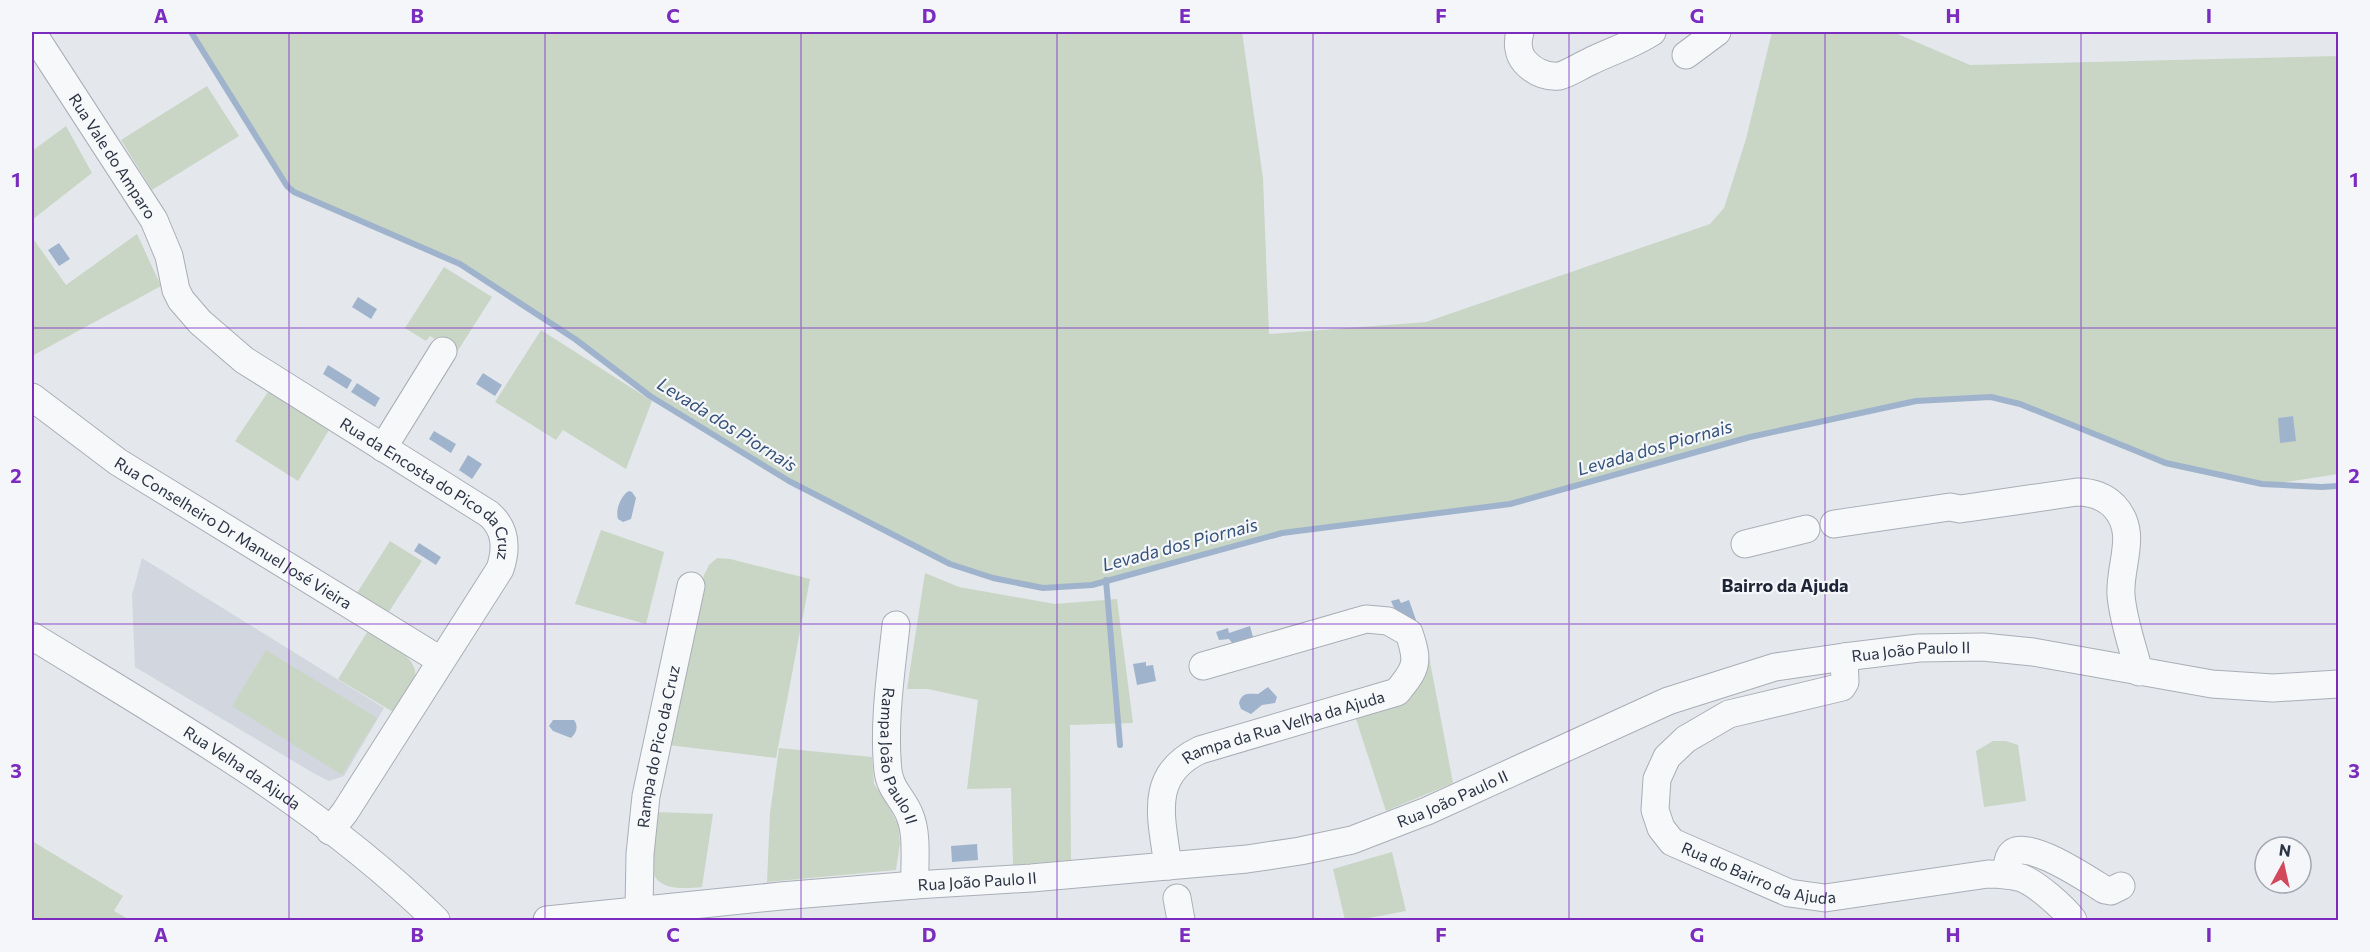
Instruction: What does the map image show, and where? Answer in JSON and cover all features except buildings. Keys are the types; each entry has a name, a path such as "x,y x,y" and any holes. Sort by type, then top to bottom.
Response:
{"street":[{"name":"Rua Vale do Amparo","path":"32,32 154,220 169,256 176,290"},
{"path":"1520,32 1518,48 1522,58 1531,69 1546,75 1560,76 1592,60 1632,45 1652,32"},
{"path":"1686,55 1717,32"},
{"name":"Rua da Encosta do Pico da Cruz","path":"176,290 200,322 244,360 489,514 497,521 505,539 504,558 500,569 345,812 330,831"},
{"path":"382,448 443,351"},
{"name":"Rua Conselheiro Dr Manuel José Vieira","path":"32,397 118,462 440,660"},
{"path":"1834,524 2077,492 2096,494 2112,504 2120,513 2127,530 2128,544 2121,593 2125,619 2139,672"},
{"path":"1745,544 1806,529"},
{"name":"Rampa do Pico da Cruz","path":"639,910 640,854 646,796 691,586"},
{"name":"Rampa da Rua Velha da Ajuda","path":"1168,866 1160,809 1161,798 1166,782 1184,757 1200,750 1397,692 1410,676 1416,656 1408,633 1388,621 1366,619 1203,666"},
{"name":"Rampa João Paulo II","path":"896,625 887,704 888,773 892,789 910,816 914,838 915,885"},
{"name":"Rua Velha da Ajuda","path":"32,636 330,831 436,921"},
{"name":"Rua João Paulo II","path":"547,921 639,910 915,885 1168,866 1278,854 1352,840 1426,812 1668,701 1775,667 1844,657 1919,648 1983,647 2033,652 2212,684 2273,688 2338,684"},
{"name":"Rua do Bairro da Ajuda","path":"1844,657 1845,682 1842,687 1729,714 1686,739 1667,757 1657,779 1655,810 1661,828 1672,842 1789,893 1825,898 1988,874 2006,875 2024,879 2067,912 2073,921"},
{"path":"2006,875 2009,856 2014,852 2028,849 2041,853 2105,890 2111,891 2121,886"}],"shaded area":[{"path":"142,558 384,708 344,776 329,781 315,774 135,667 132,595"}],"green space":[{"path":"190,32 1242,32 1263,178 1269,334 1426,322 1710,224 1724,208 1746,139 1772,32 1893,32 1970,65 2338,56 2338,474 2259,486 2164,466 2020,402 1991,395 1919,399 1750,435 1510,502 1281,531 1092,584 1044,587 993,577 950,563 789,479 651,395 576,338 461,263 289,188 281,180"},
{"path":"207,86 239,136 152,190 121,140"},
{"path":"66,126 92,173 32,220 32,151"},
{"path":"137,234 161,286 32,356 32,237 66,285"},
{"path":"444,267 492,297 457,352 430,336 426,341 405,328"},
{"path":"541,330 652,401 626,469 563,430 556,440 495,402"},
{"path":"268,392 329,430 298,481 235,441"},
{"path":"601,530 664,552 646,624 575,604"},
{"path":"390,541 422,561 388,613 357,593"},
{"path":"717,558 730,559 810,579 776,758 668,745 704,575 709,565"},
{"path":"925,573 959,587 1055,604 1117,599 1133,723 1070,725 1071,860 1013,865 1011,788 967,789 978,700 928,689 907,689"},
{"path":"368,631 392,645 413,664 414,680 393,712 338,679"},
{"path":"266,650 377,718 342,775 232,706"},
{"path":"1428,651 1453,783 1386,811 1355,716 1419,683"},
{"path":"1993,741 2006,741 2018,745 2026,801 1984,807 1976,751"},
{"path":"779,748 872,757 874,784 898,825 900,843 896,870 767,882 770,813"},
{"path":"654,812 713,814 702,887 681,888 666,885 657,879 652,870 650,858"},
{"path":"32,841 123,896 114,911 130,920 32,920"},
{"path":"1392,852 1406,911 1358,920 1345,920 1333,869"}],"water":[{"path":"59,243 70,259 59,266 48,250"},
{"path":"358,297 377,309 371,319 352,307"},
{"path":"328,365 352,380 347,389 323,374"},
{"path":"483,373 502,385 495,396 476,384"},
{"path":"357,383 380,398 375,407 351,392"},
{"path":"2293,416 2296,441 2280,443 2278,418"},
{"path":"434,431 456,444 451,453 429,439"},
{"path":"468,455 482,464 472,479 459,470"},
{"path":"629,491 636,498 631,519 623,522 618,519 618,507 623,496"},
{"path":"419,543 441,557 436,565 414,551"},
{"path":"1399,599 1401,603 1409,600 1416,620 1413,621 1394,608 1391,601"},
{"path":"1250,626 1253,637 1233,644 1229,639 1219,640 1216,632 1228,628 1229,633"},
{"path":"1146,662 1146,666 1153,665 1156,681 1137,685 1133,664"},
{"path":"1268,687 1277,697 1275,703 1262,705 1251,714 1241,709 1239,703 1244,695 1258,694"},
{"path":"553,720 574,720 577,727 571,738 553,731 549,726"},
{"path":"977,844 978,860 952,862 951,846"}],"waterway":[{"name":"Levada dos Piornais","path":"191,32 287,186 294,192 460,264 575,339 650,396 789,481 950,564 993,578 1043,588 1092,585 1282,533 1510,504 1750,437 1916,401 1991,397 2020,404 2166,463 2262,484 2338,486"},
{"path":"1106,580 1120,745"}],"district":[{"name":"Bairro da Ajuda","path":"1785,586"}]}
